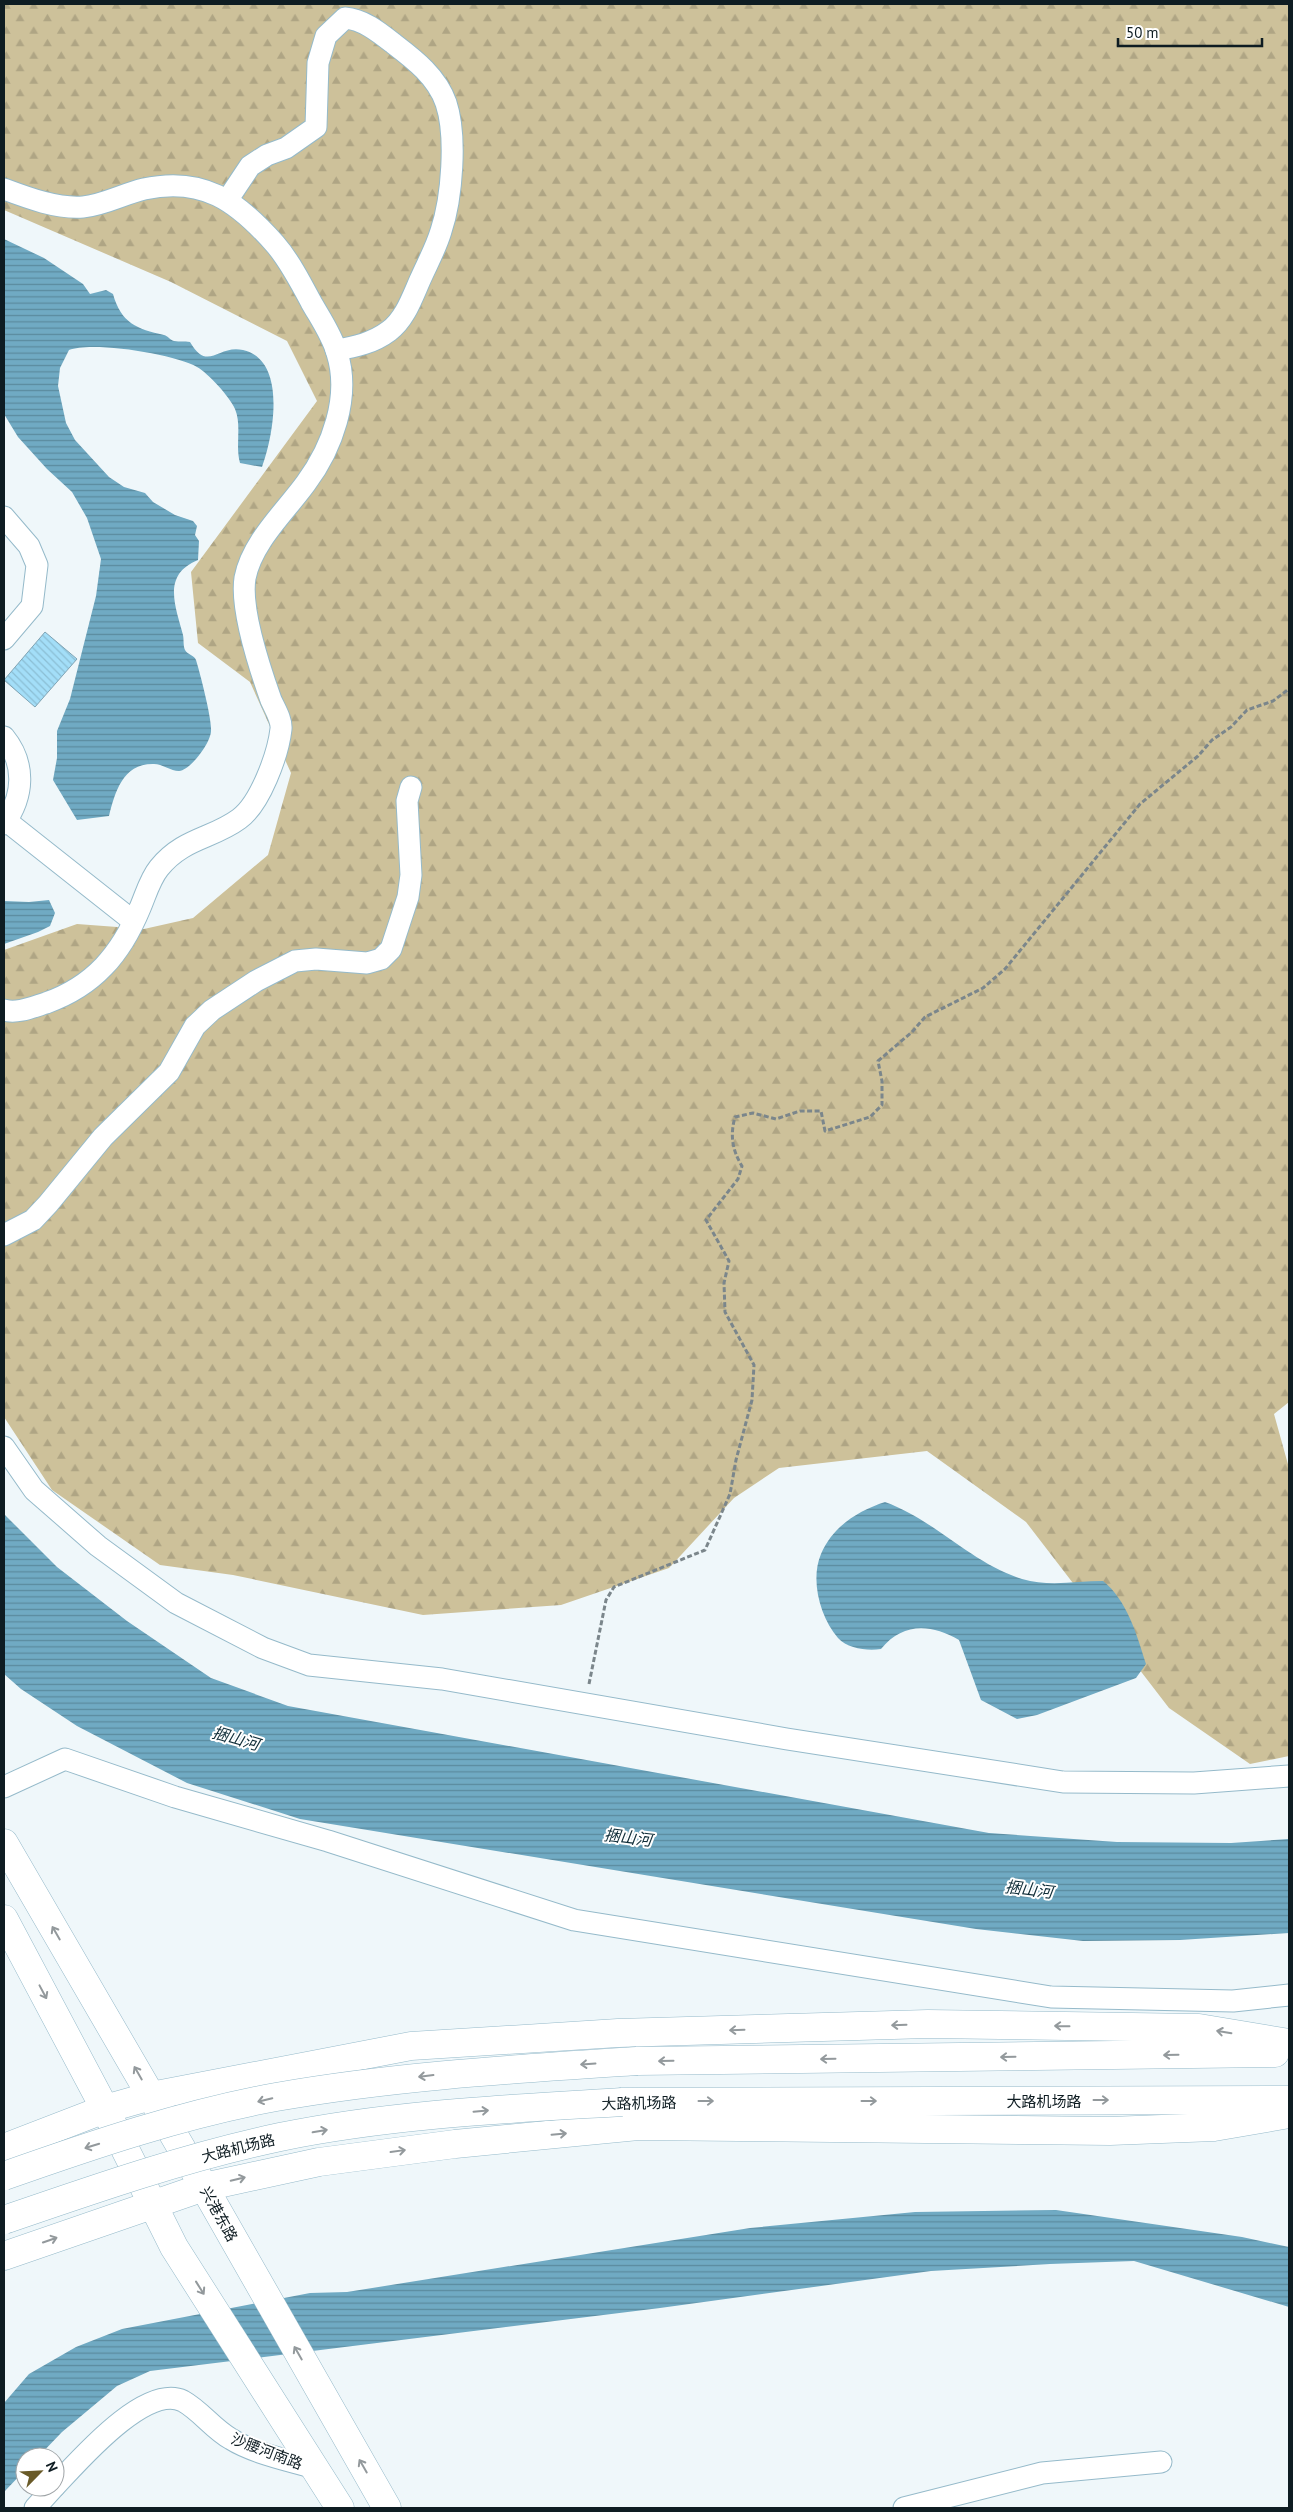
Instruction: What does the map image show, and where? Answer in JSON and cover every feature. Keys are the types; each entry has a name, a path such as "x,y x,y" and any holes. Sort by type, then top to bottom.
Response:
{"main road":[{"name":"兴港东路","path":"4,1844 232,2236 387,2508"},
{"path":"4,1919 105,2109 174,2247 340,2508"},
{"path":"4,2148 105,2109 151,2096 411,2046 618,2034 967,2025 1198,2028 1289,2043"},
{"path":"4,2176 73,2152 173,2122 275,2098 446,2074 637,2061 1289,2053"},
{"name":"大路机场路","path":"4,2220 155,2171 280,2137 365,2123 430,2116 622,2102 1289,2100"},
{"path":"4,2256 204,2188 319,2162 455,2144 638,2126 1110,2131 1214,2127 1289,2114"}],"street":[{"path":"228,199 250,166 267,155 286,148 316,126 318,63 326,36 345,18 356,19 388,39 429,73 446,103 451,133 450,187 442,231 404,316 389,331 373,341 356,347 336,350"},
{"path":"4,189 56,205 82,207 142,189 171,185 198,188 228,199 277,246 305,290 336,350 342,382 339,412 329,442 307,482 257,546 245,580 244,604 270,698 282,726 275,754 259,795 249,810 239,820 202,836 172,855 158,869 133,921 102,970 86,984 67,995 27,1009 10,1012 4,1010"},
{"path":"4,517 29,546 37,565 32,606 4,638"},
{"path":"4,737 13,748 20,768 20,789 14,810 5,821 133,921"},
{"path":"4,1235 33,1220 48,1204 103,1137 169,1072 194,1026 212,1010 256,981 295,961 316,959 368,963 381,959 391,949 408,897 411,875 407,801 411,787"},
{"path":"4,1447 34,1490 98,1546 176,1603 263,1648 309,1665 442,1679 787,1739 1063,1782 1194,1783 1289,1776"},
{"path":"4,1787 65,1758 175,1797 328,1841 574,1920 850,1966 1051,1997 1233,2001 1289,1995"},
{"name":"沙腰河南路","path":"65,2476 88,2450 129,2414 159,2399 182,2401 231,2439 314,2468"},
{"path":"904,2508 1042,2473 1161,2462"},
{"name":"沙腰河南路","path":"35,2508 45,2497"}],"path":[{"path":"585,1703 606,1600 614,1587 705,1550 730,1494 736,1460 752,1400 754,1365 726,1312 724,1282 728,1261 706,1220 738,1179 742,1166 735,1155 731,1132 735,1117 753,1113 776,1119 800,1111 820,1111 825,1131 870,1117 882,1105 882,1081 878,1061 912,1032 924,1017 983,988 1005,969 1140,804 1198,756 1212,740 1231,727 1247,710 1273,701 1289,689"}],"green space":[{"path":"4,4 1289,4 1289,1402 1274,1414 1289,1468 1289,1756 1250,1764 1169,1708 1026,1522 927,1451 779,1468 734,1498 669,1568 561,1605 423,1615 233,1575 160,1565 52,1490 4,1417 4,950 77,924 144,929 193,918 268,855 291,773 250,682 198,643 191,572 317,401 287,341 171,282 4,210"}],"water":[{"path":"4,239 44,258 83,284 90,294 106,290 113,294 121,312 131,323 138,327 174,341 190,342 196,351 208,357 234,349 243,350 257,357 266,368 272,384 274,401 273,420 262,467 240,463 238,422 235,409 218,386 207,374 197,367 171,358 133,350 96,347 69,350 60,368 58,386 66,423 75,440 109,477 124,487 145,493 153,502 175,515 193,521 197,526 195,535 199,541 198,560 186,566 179,574 175,583 174,593 184,648 196,660 203,685 210,717 210,736 200,755 184,769 176,771 154,764 135,768 122,781 114,798 109,816 77,820 53,780 57,758 57,731 70,699 96,596 101,559 87,518 72,492 47,469 18,437 4,414"},
{"path":"49,900 55,913 50,926 4,944 4,901 29,902"},
{"path":"885,1502 920,1519 986,1563 1022,1579 1042,1583 1103,1581 1119,1598 1125,1608 1135,1630 1146,1664 1136,1678 1037,1715 1017,1719 981,1700 959,1640 949,1635 928,1629 908,1630 890,1640 881,1649 876,1650 858,1648 842,1642 826,1620 819,1598 816,1575 821,1554 832,1535 847,1521 865,1510"},
{"name":"捆山河","path":"4,1514 57,1567 127,1621 211,1678 288,1706 989,1833 1117,1842 1231,1843 1289,1839 1289,1933 1180,1940 1083,1941 976,1929 300,1819 187,1783 77,1726 21,1689 4,1674"},
{"path":"1056,2210 1242,2237 1289,2247 1289,2307 1134,2261 1050,2264 931,2271 660,2308 150,2371 117,2386 62,2432 48,2447 15,2447 15,2480 4,2492 4,2403 29,2374 76,2347 122,2329 310,2293 347,2292 750,2228 915,2212"}],"building":[{"path":"45,632 77,659 35,707 4,680"}]}
